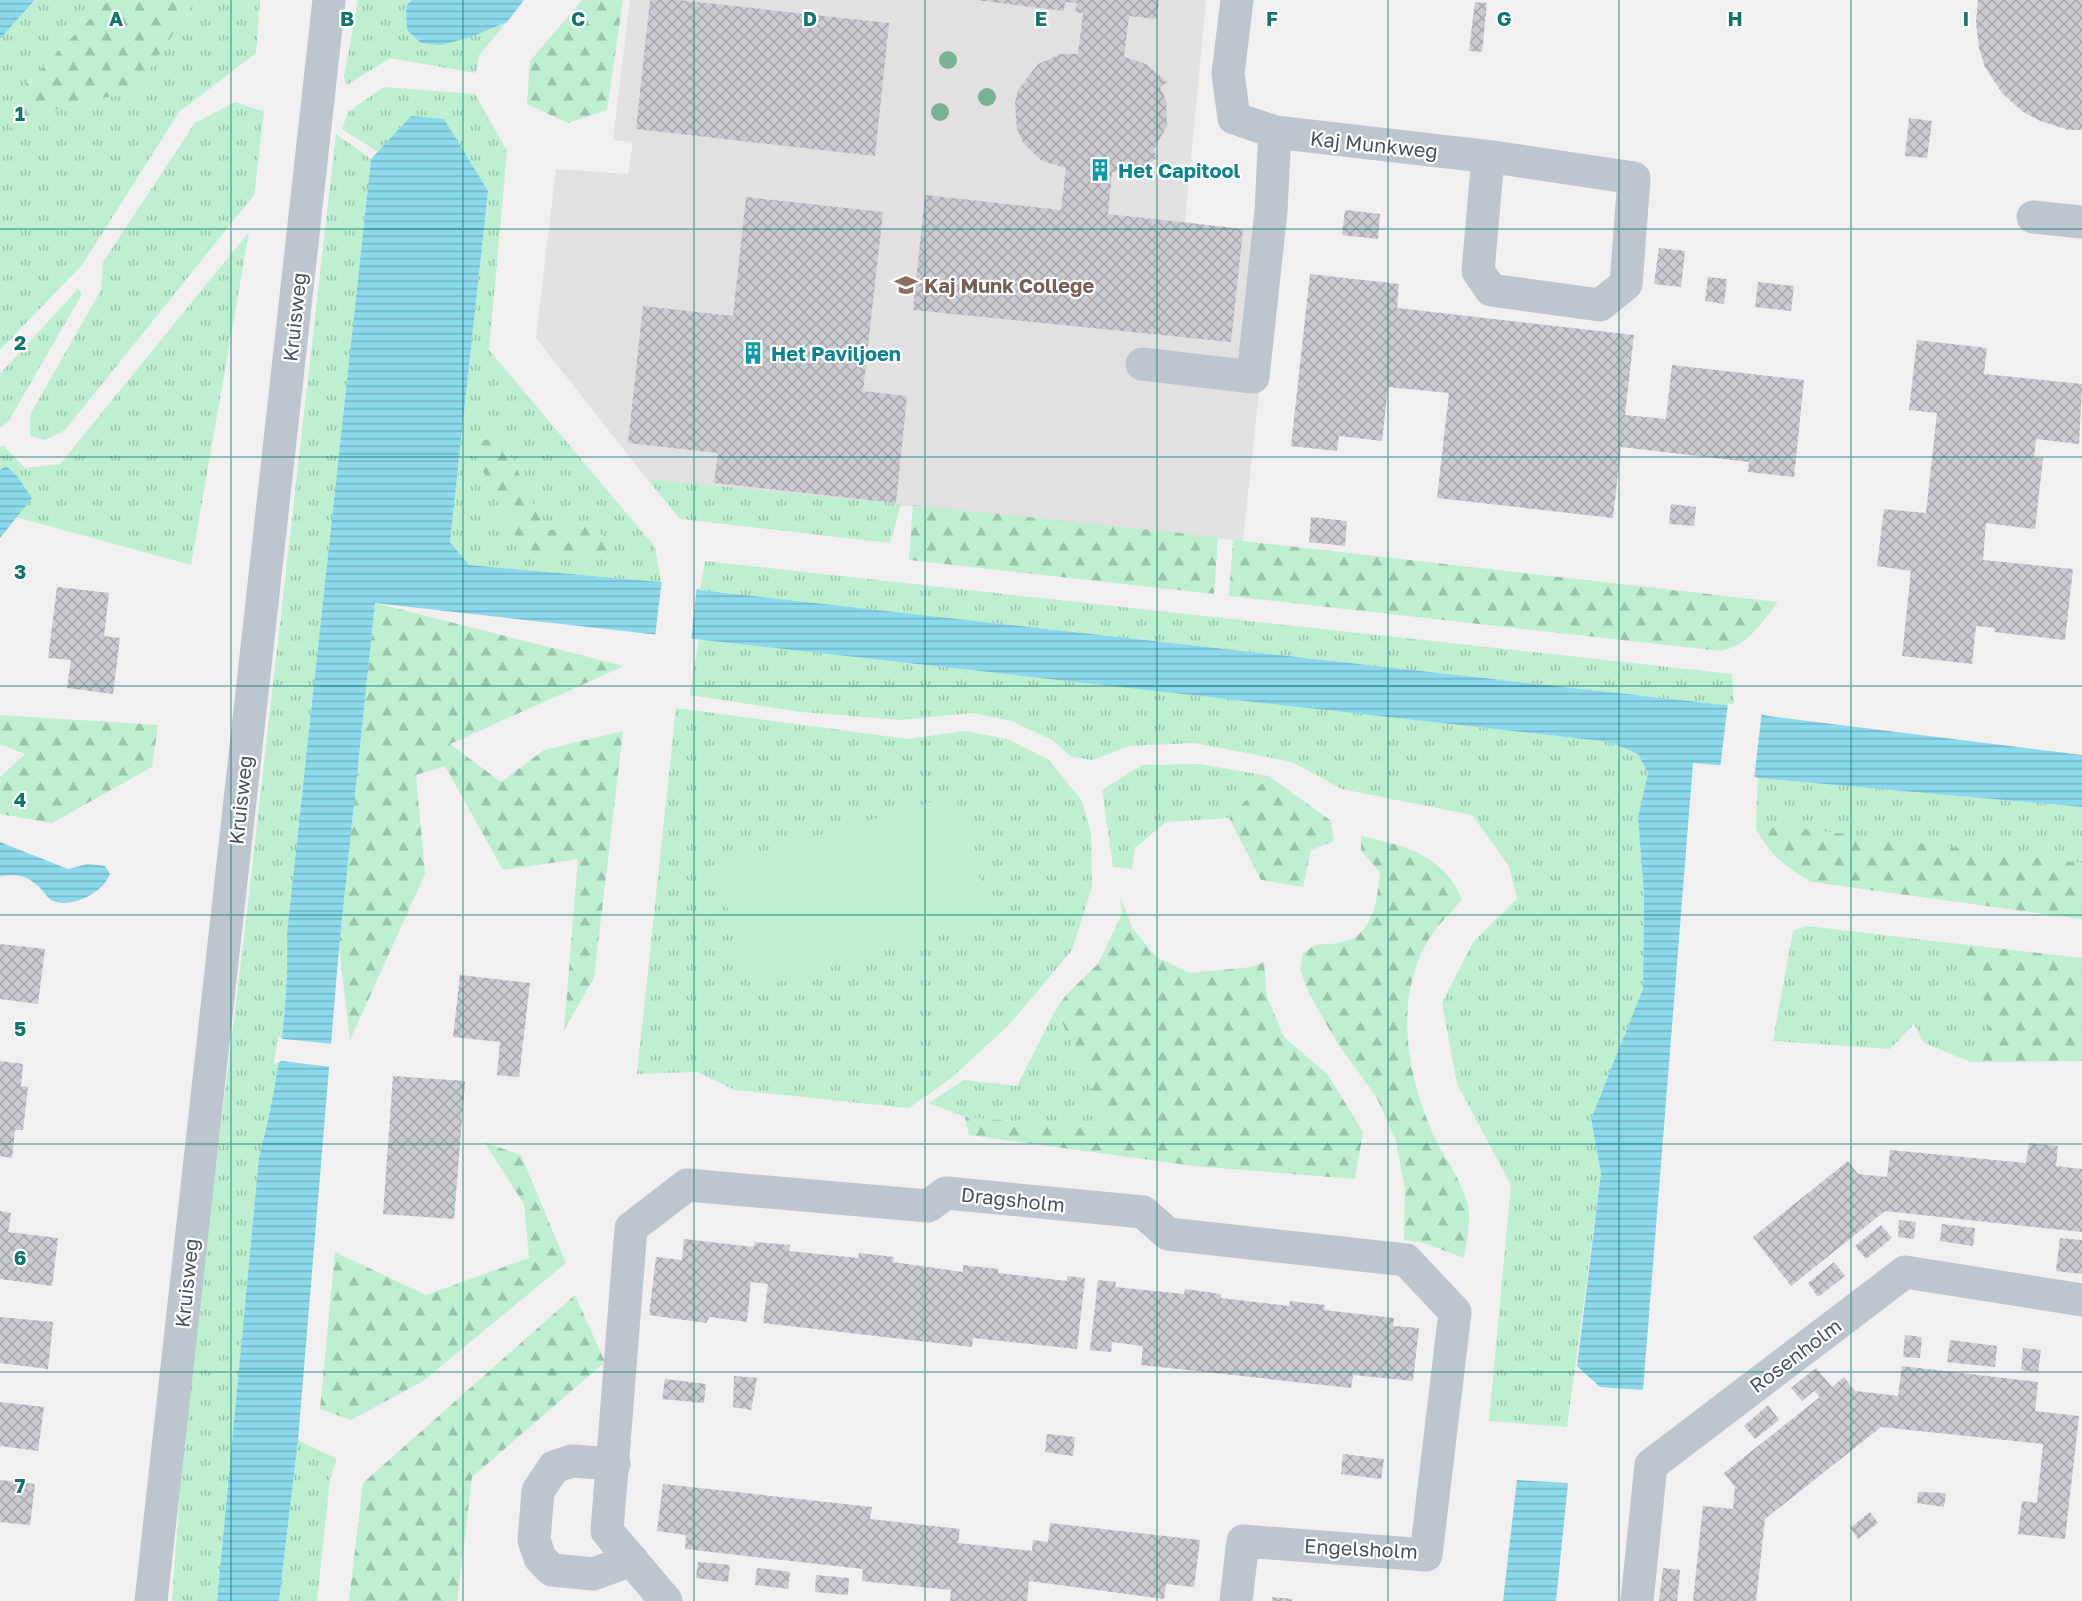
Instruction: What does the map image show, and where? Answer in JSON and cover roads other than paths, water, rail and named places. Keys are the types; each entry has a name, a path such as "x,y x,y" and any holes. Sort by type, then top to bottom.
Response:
{"street":[{"name":"Kruisweg","path":"151,1601 329,0"},
{"name":"Kaj Munkweg","path":"1237,0 1228,74 1234,118 1275,132 1488,157 1634,178 1626,284 1600,305 1491,290 1479,271 1488,157"},
{"path":"1142,364 1253,377 1271,211 1275,132"},
{"path":"2033,217 2082,222"},
{"name":"Dragsholm","path":"666,1601 607,1531 631,1228 687,1185 928,1206 946,1193 1143,1212 1168,1234 1406,1260 1455,1312 1441,1440"},
{"name":"Rosenholm","path":"1637,1601 1651,1465 1905,1272 2082,1300"},
{"name":"Engelsholm","path":"1236,1601 1244,1541 1426,1555 1441,1440"},
{"path":"614,1464 572,1461 554,1467 538,1491 534,1540 540,1558 552,1570 593,1574 632,1560"}],"water":[{"path":"0,0 35,0 0,39"},
{"path":"412,0 524,0 507,22 471,37 441,45 421,43 407,30 406,6"},
{"path":"411,116 444,119 488,191 450,542 469,565 661,582 700,590 1734,706 1768,716 2082,755 2082,807 1758,778 1729,766 1693,763 1643,1390 1600,1387 1577,1366 1601,1173 1591,1119 1643,989 1644,896 1638,817 1648,773 1638,754 1610,742 375,603 339,948 298,1440 279,1601 217,1601 259,1157 272,1102 281,1046 286,990 287,933 371,159"},
{"path":"6,466 17,476 32,498 0,538 0,470"},
{"path":"0,842 68,869 88,864 105,866 110,874 100,887 85,898 59,903 51,900 27,878 17,875 0,876"},
{"path":"1517,1480 1568,1483 1556,1601 1503,1601"}],"place":[{"name":"Het Capitool","path":"1100,170"},
{"name":"Kaj Munk College","path":"906,285"},
{"name":"Het Paviljoen","path":"753,353"}]}
